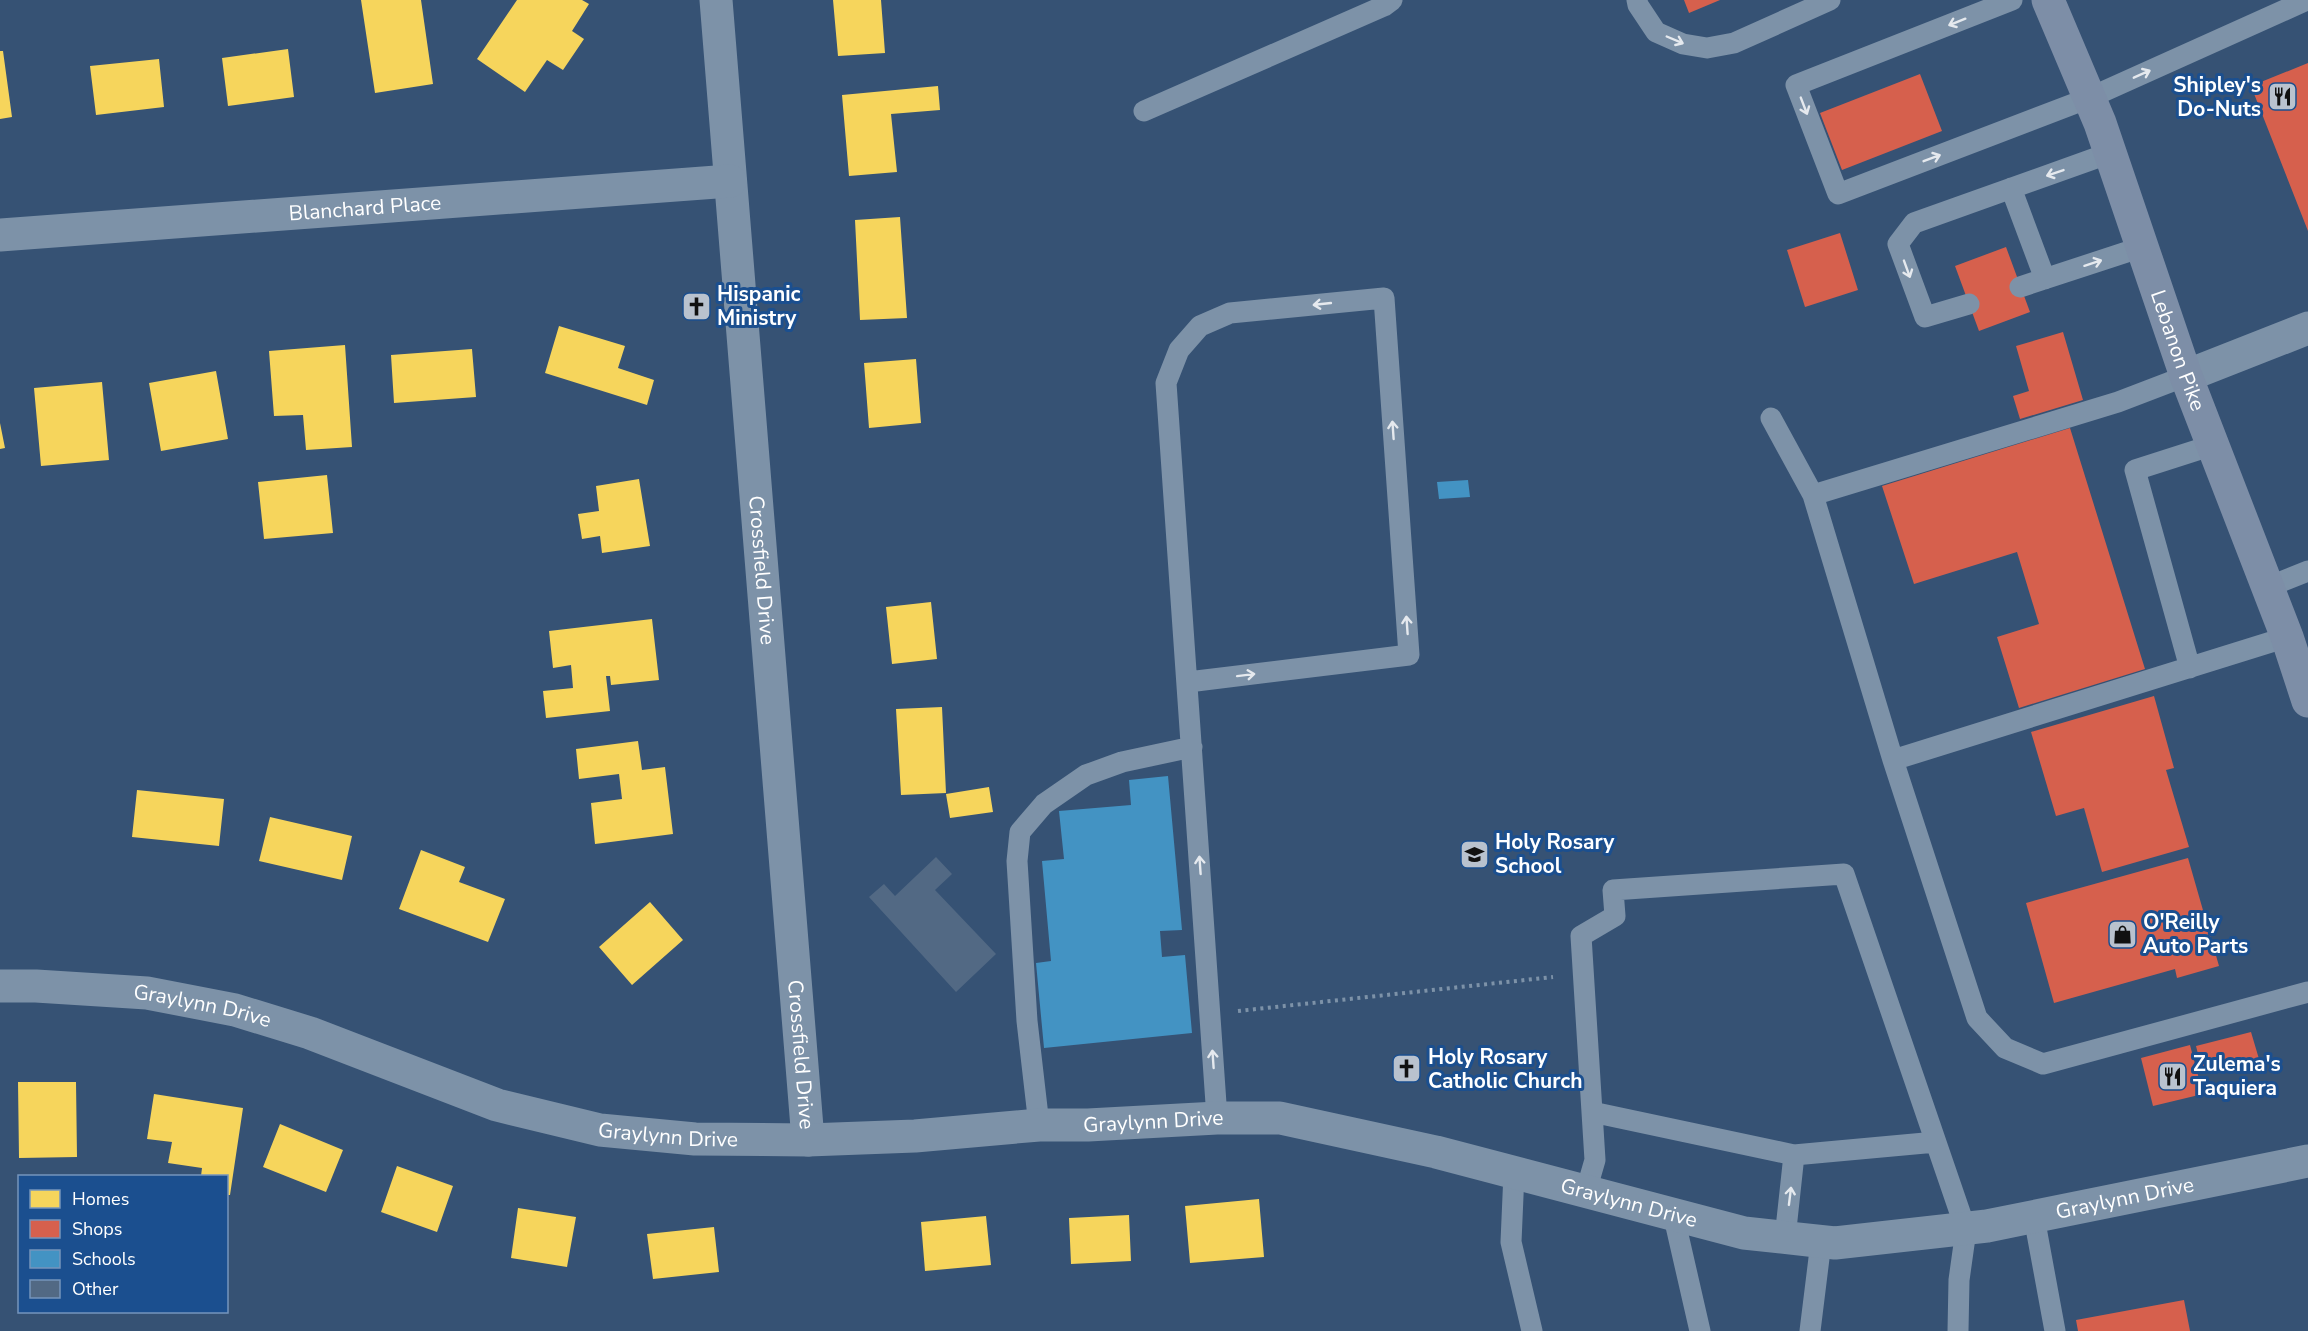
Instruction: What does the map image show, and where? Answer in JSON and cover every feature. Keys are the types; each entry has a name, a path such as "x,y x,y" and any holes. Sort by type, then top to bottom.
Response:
{"main road":[{"name":"Lebanon Pike","path":"2048,0 2110,153 2186,376 2268,587 2308,701"}],"street":[{"name":"Crossfield Drive","path":"716,0 808,1140"},
{"name":"Blanchard Place","path":"0,235 730,182"},
{"path":"2186,376 2308,328"},
{"name":"Graylynn Drive","path":"0,987 36,986 147,993 235,1011 310,1034 497,1105 600,1130 695,1139 808,1140 915,1137 1040,1125 1217,1118 1281,1118 1436,1152 1744,1233 1821,1242 1835,1243 1966,1230 2308,1161"}],"lane":[{"path":"1144,111 1384,6 1392,0"},
{"path":"1637,0 1656,32 1683,44 1707,48 1734,43 1830,0"},
{"path":"2012,0 1796,85 1838,194 2089,98 2307,0"},
{"path":"1969,304 1925,317 1898,244 1914,223 2110,153"},
{"path":"2011,188 2045,279"},
{"path":"2020,287 2142,247"},
{"path":"1188,682 1409,655 1384,298 1230,313 1200,326 1179,350 1166,383 1217,1118"},
{"path":"1813,495 2118,402 2186,376"},
{"path":"1771,418 1813,495 1893,760 1977,1018 2006,1048 2043,1065 2308,992"},
{"path":"2190,668 2135,470 2213,445"},
{"path":"2268,587 2308,571"},
{"path":"1893,760 2287,638"},
{"path":"1040,1125 1027,1021 1017,861 1020,832 1044,804 1086,775 1122,762 1192,747"},
{"path":"1586,1191 1595,1160 1581,936 1615,916 1613,890 1844,874 1966,1230 1959,1280 1958,1331"},
{"path":"1592,1112 1794,1155 1936,1142"},
{"path":"1785,1238 1794,1155"},
{"path":"1514,1173 1511,1242 1532,1331"},
{"path":"1673,1213 1700,1331"},
{"path":"2034,1217 2055,1331"},
{"path":"1810,1331 1821,1242"}],"path":[{"path":"1210,1014 1525,980"}],"building: Homes":[{"path":"361,0 421,0 433,84 375,93"},
{"path":"517,0 582,0 589,4 572,31 584,39 563,70 547,60 525,92 477,59"},
{"path":"833,0 881,0 885,53 838,56"},
{"path":"288,49 294,97 228,106 222,58"},
{"path":"0,51 3,51 12,117 0,119"},
{"path":"159,59 164,107 96,115 90,66"},
{"path":"938,86 940,110 891,114 897,172 849,176 842,95"},
{"path":"900,217 907,318 860,320 855,220"},
{"path":"559,326 625,346 618,368 654,380 647,405 545,373"},
{"path":"345,345 352,447 306,450 303,415 274,416 269,351"},
{"path":"472,349 476,397 394,403 391,355"},
{"path":"916,359 921,423 869,428 864,363"},
{"path":"216,371 228,439 161,451 149,383"},
{"path":"102,382 109,460 41,466 34,388"},
{"path":"0,423 5,448 0,449"},
{"path":"327,475 333,533 264,539 258,482"},
{"path":"639,479 650,546 602,553 600,536 582,539 578,514 599,511 596,486"},
{"path":"931,602 937,659 892,664 886,607"},
{"path":"652,619 659,680 611,685 610,676 606,676 610,711 546,718 543,691 573,688 571,665 553,668 549,631"},
{"path":"942,707 946,793 901,795 896,709"},
{"path":"638,741 642,770 665,767 673,834 595,844 591,803 622,799 619,774 579,779 576,749"},
{"path":"989,787 993,812 950,818 946,794"},
{"path":"137,790 224,799 219,846 132,837"},
{"path":"270,817 352,836 342,880 259,861"},
{"path":"421,850 465,867 459,882 505,899 488,942 399,909"},
{"path":"650,902 683,940 632,985 599,947"},
{"path":"18,1082 76,1082 77,1157 19,1158"},
{"path":"154,1094 243,1108 230,1195 228,1195 228,1175 201,1175 202,1168 168,1163 172,1142 147,1139"},
{"path":"280,1124 343,1150 326,1192 263,1167"},
{"path":"397,1166 453,1186 437,1232 381,1212"},
{"path":"1259,1199 1264,1257 1190,1263 1185,1206"},
{"path":"518,1208 576,1217 567,1267 511,1258"},
{"path":"1129,1215 1131,1261 1071,1264 1069,1218"},
{"path":"986,1216 991,1265 925,1271 921,1222"},
{"path":"714,1227 719,1272 653,1279 647,1234"}],"building: Shops":[{"path":"1684,0 1720,0 1689,13"},
{"path":"2308,63 2308,231 2251,86"},
{"path":"1920,74 1942,131 1842,170 1820,113"},
{"path":"1840,233 1858,290 1805,307 1787,250"},
{"path":"2006,247 2030,312 1979,331 1955,266"},
{"path":"2063,332 2083,400 2020,419 2013,396 2029,391 2016,346"},
{"path":"2070,428 2145,669 2019,708 1997,637 2039,624 2017,552 1914,584 1882,486"},
{"path":"2154,696 2174,768 2166,770 2189,847 2102,872 2084,808 2056,816 2031,732"},
{"name":"O'Reilly Auto Parts","path":"2188,858 2219,966 2177,978 2175,969 2054,1003 2026,903"},
{"path":"2251,1032 2259,1059 2203,1074 2196,1046"},
{"name":"Zulema's Taquiera","path":"2190,1045 2203,1094 2153,1106 2141,1058"},
{"path":"2184,1300 2190,1331 2078,1331 2076,1320"}],"building: Schools":[{"path":"1468,480 1470,497 1439,499 1437,482"},
{"path":"1168,776 1182,930 1160,931 1162,957 1185,955 1192,1033 1044,1048 1036,963 1051,961 1042,861 1064,859 1059,811 1131,805 1129,780"}],"building: Other":[{"path":"936,857 952,874 935,890 996,954 956,992 869,897 884,884 895,896"}],"place":[{"name":"Shipley's Do-Nuts","path":"2282,97"},
{"name":"Hispanic Ministry","path":"696,306"},
{"name":"Holy Rosary School","path":"1474,854"},
{"name":"O'Reilly Auto Parts","path":"2122,934"},
{"name":"Holy Rosary Catholic Church","path":"1407,1069"},
{"name":"Zulema's Taquiera","path":"2172,1076"}]}
